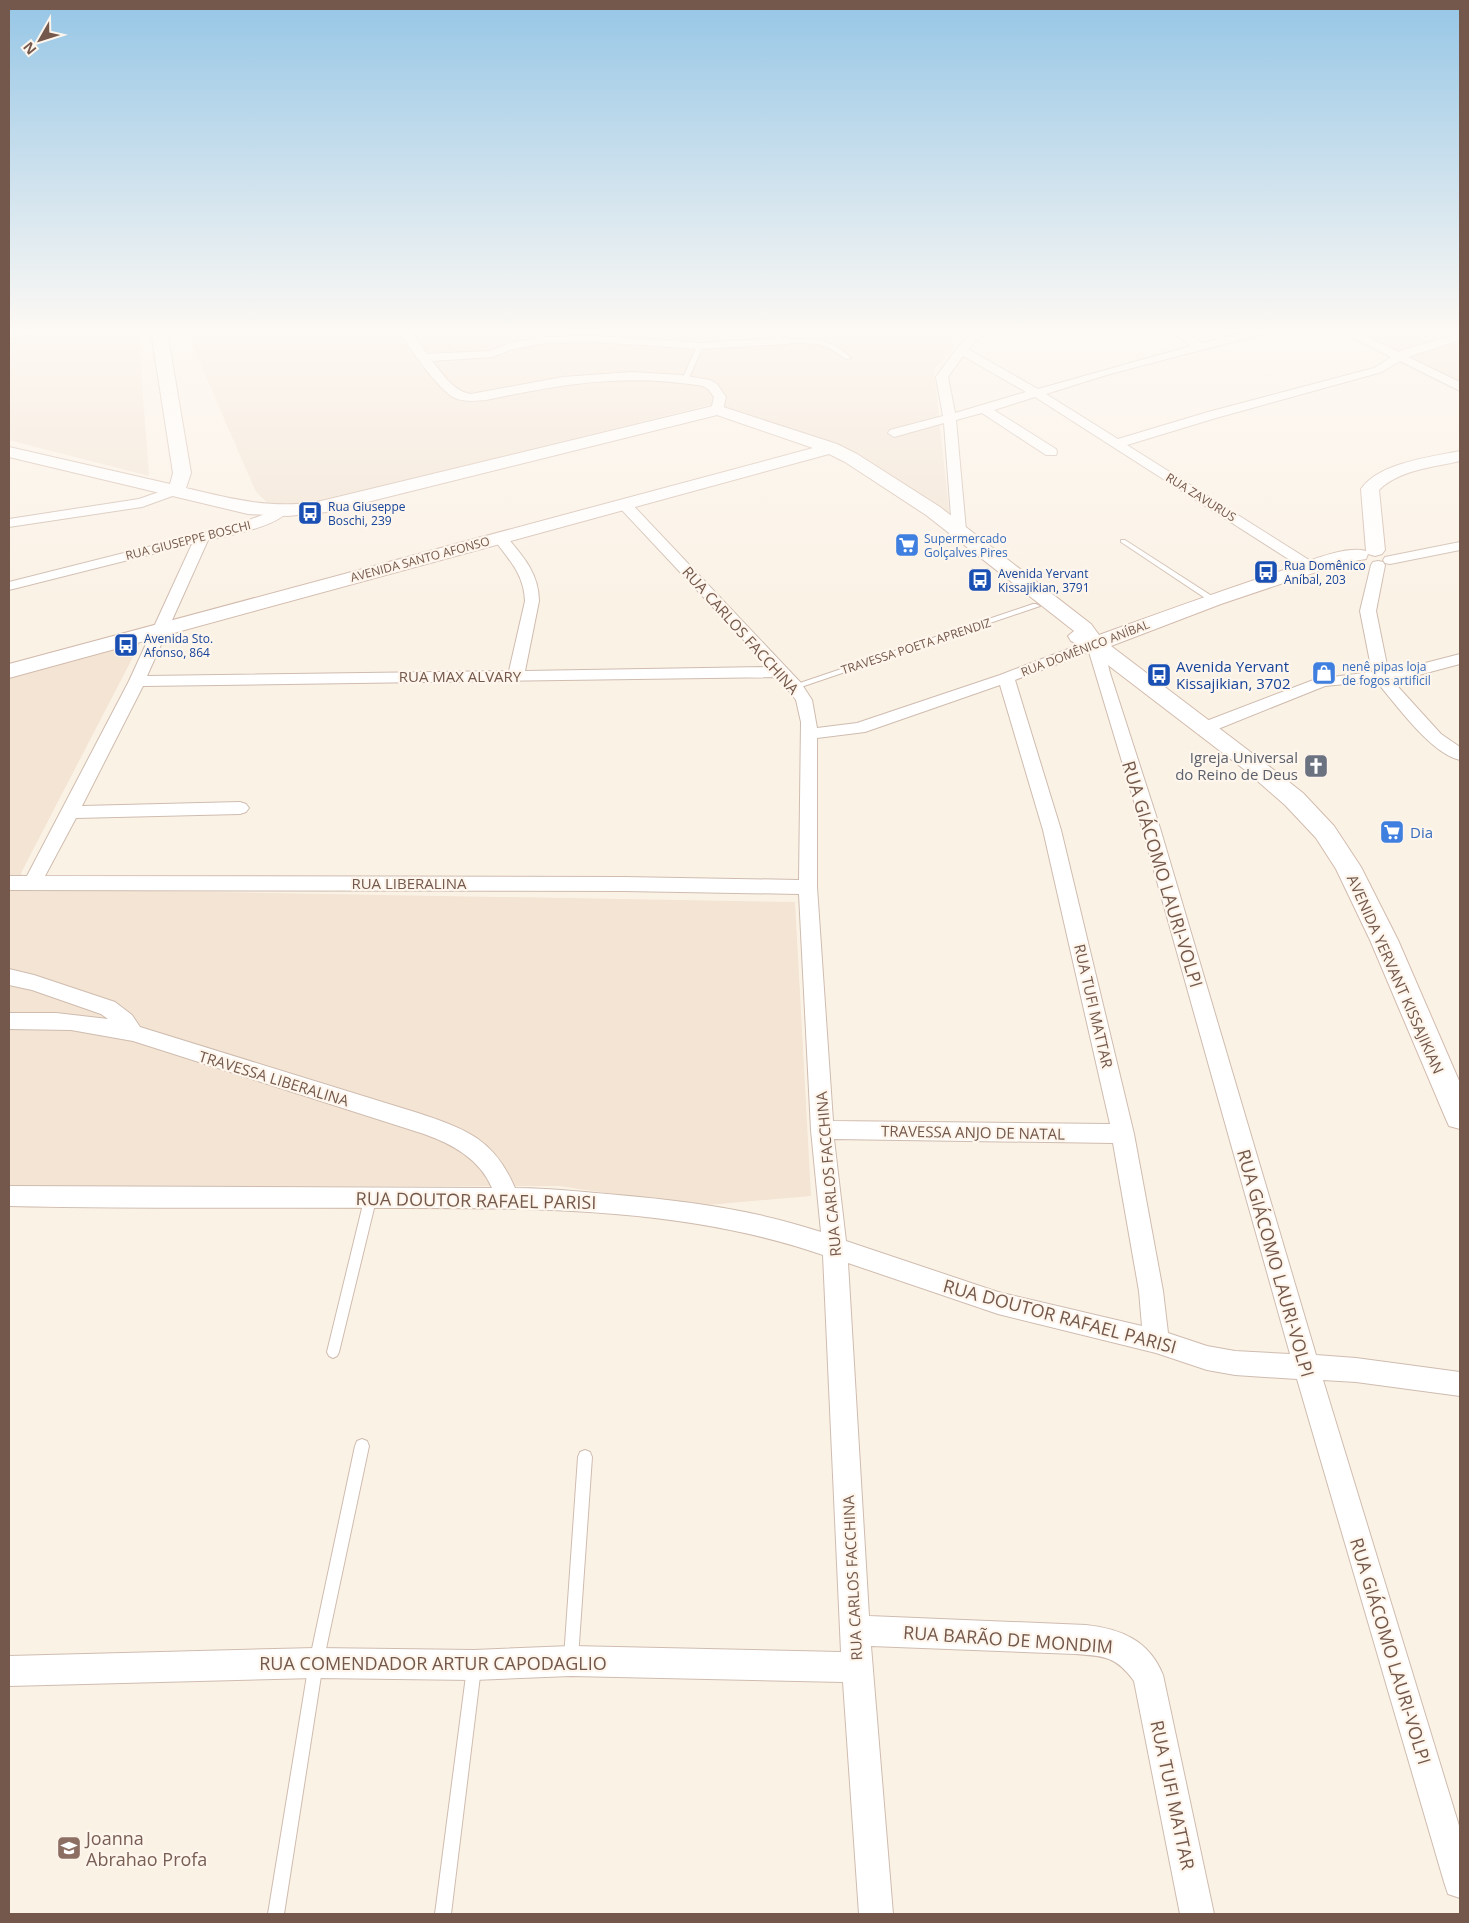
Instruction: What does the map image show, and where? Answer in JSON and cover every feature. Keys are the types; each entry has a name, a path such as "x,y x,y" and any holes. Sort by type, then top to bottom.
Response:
{"main road":[{"path":"173,491 180,484 182,473 174,421"},
{"name":"RUA GIUSEPPE BOSCHI","path":"280,512 327,506 668,421"},
{"name":"AVENIDA YERVANT KISSAJIKIAN","path":"756,421 831,448 865,466 903,492 922,515 955,535 1084,628 1095,644"},
{"name":"AVENIDA SANTO AFONSO","path":"9,671 831,448"},
{"path":"9,452 248,508 280,512"},
{"path":"1375,558 1370,489 1373,484 1394,473 1460,456"},
{"name":"AVENIDA YERVANT KISSAJIKIAN","path":"955,535 1036,606 1073,633 1095,644 1207,727 1294,799 1325,832 1348,867 1384,940 1460,1117"},
{"name":"RUA DOMÊNICO ANÍBAL","path":"1095,644 1214,600 1312,568 1375,558"}],"street":[{"path":"894,433 940,421"},
{"path":"950,421 955,535"},
{"path":"1002,421 1051,452"},
{"name":"RUA ZAVURUS","path":"1079,421 1312,568"},
{"path":"1116,444 1193,421"},
{"path":"9,523 142,503 173,491"},
{"name":"RUA CARLOS FACCHINA","path":"624,504 789,679 804,700 810,734 808,887 822,1130 829,1208 835,1248 857,1667 876,1914"},
{"name":"RUA GIUSEPPE BOSCHI","path":"9,586 202,538 262,521 280,512"},
{"path":"33,882 137,681 202,538"},
{"path":"500,538 523,566 533,588 532,601 516,675"},
{"path":"1460,546 1375,558 1368,610 1381,677 1435,738 1460,754"},
{"name":"RUA DOMÊNICO ANÍBAL","path":"810,734 859,728 1006,678 1095,644"},
{"name":"RUA GIÁCOMO LAURI-VOLPI","path":"1095,644 1102,674 1151,828 1306,1366 1460,1882"},
{"path":"1207,727 1322,682 1381,677 1411,672 1460,659"},
{"name":"RUA MAX ALVARY","path":"137,681 516,675 789,679"},
{"name":"RUA TUFI MATTAR","path":"1006,678 1052,830 1123,1134 1151,1292 1156,1341"},
{"path":"70,812 240,808"},
{"name":"RUA LIBERALINA","path":"9,882 624,884 808,887"},
{"path":"9,977 34,983 108,1008 125,1022 134,1033"},
{"name":"TRAVESSA LIBERALINA","path":"9,1020 60,1020 134,1033 225,1064 338,1096 434,1127 468,1144 487,1157 499,1175 507,1197"},
{"name":"TRAVESSA ANJO DE NATAL","path":"822,1130 1123,1134"},
{"name":"RUA DOUTOR RAFAEL PARISI","path":"9,1196 507,1197 592,1202 681,1211 756,1224 797,1235 998,1303 1156,1341 1207,1358 1236,1363 1356,1370 1460,1384"},
{"name":"RUA BARÃO DE MONDIM","path":"855,1631 941,1632 1115,1645 1126,1650 1139,1662 1148,1675"},
{"name":"RUA COMENDADOR ARTUR CAPODAGLIO","path":"9,1671 316,1663 474,1664 571,1661 857,1667"},
{"name":"RUA TUFI MATTAR","path":"1148,1675 1197,1914"}],"lane":[{"path":"1123,541 1214,600"},
{"name":"TRAVESSA POETA APRENDIZ","path":"789,679 1036,606"},
{"path":"333,1352 371,1196"},
{"path":"276,1914 316,1663 362,1446"},
{"path":"571,1661 585,1457"},
{"path":"443,1914 474,1664"}],"shaded area":[{"path":"9,421 145,421 149,476 9,440"},
{"path":"225,421 646,421 277,512 256,492"},
{"path":"761,421 939,421 950,519 836,444"},
{"path":"149,626 21,873 32,889 795,902 811,1196 696,1206 559,1186 9,1187 9,663"}],"place":[{"name":"Rua Giuseppe Boschi, 239","path":"310,513"},
{"name":"Supermercado Golçalves Pires","path":"907,545"},
{"name":"Rua Domênico Aníbal, 203","path":"1266,572"},
{"name":"Avenida Yervant Kissajikian, 3791","path":"980,580"},
{"name":"Avenida Sto. Afonso, 864","path":"126,645"},
{"name":"nenê pipas loja de fogos artificil","path":"1324,673"},
{"name":"Avenida Yervant Kissajikian, 3702","path":"1159,675"},
{"name":"Igreja Universal do Reino de Deus","path":"1316,766"},
{"name":"Dia","path":"1392,832"},
{"name":"Joanna Abrahao Profa","path":"69,1848"}]}
